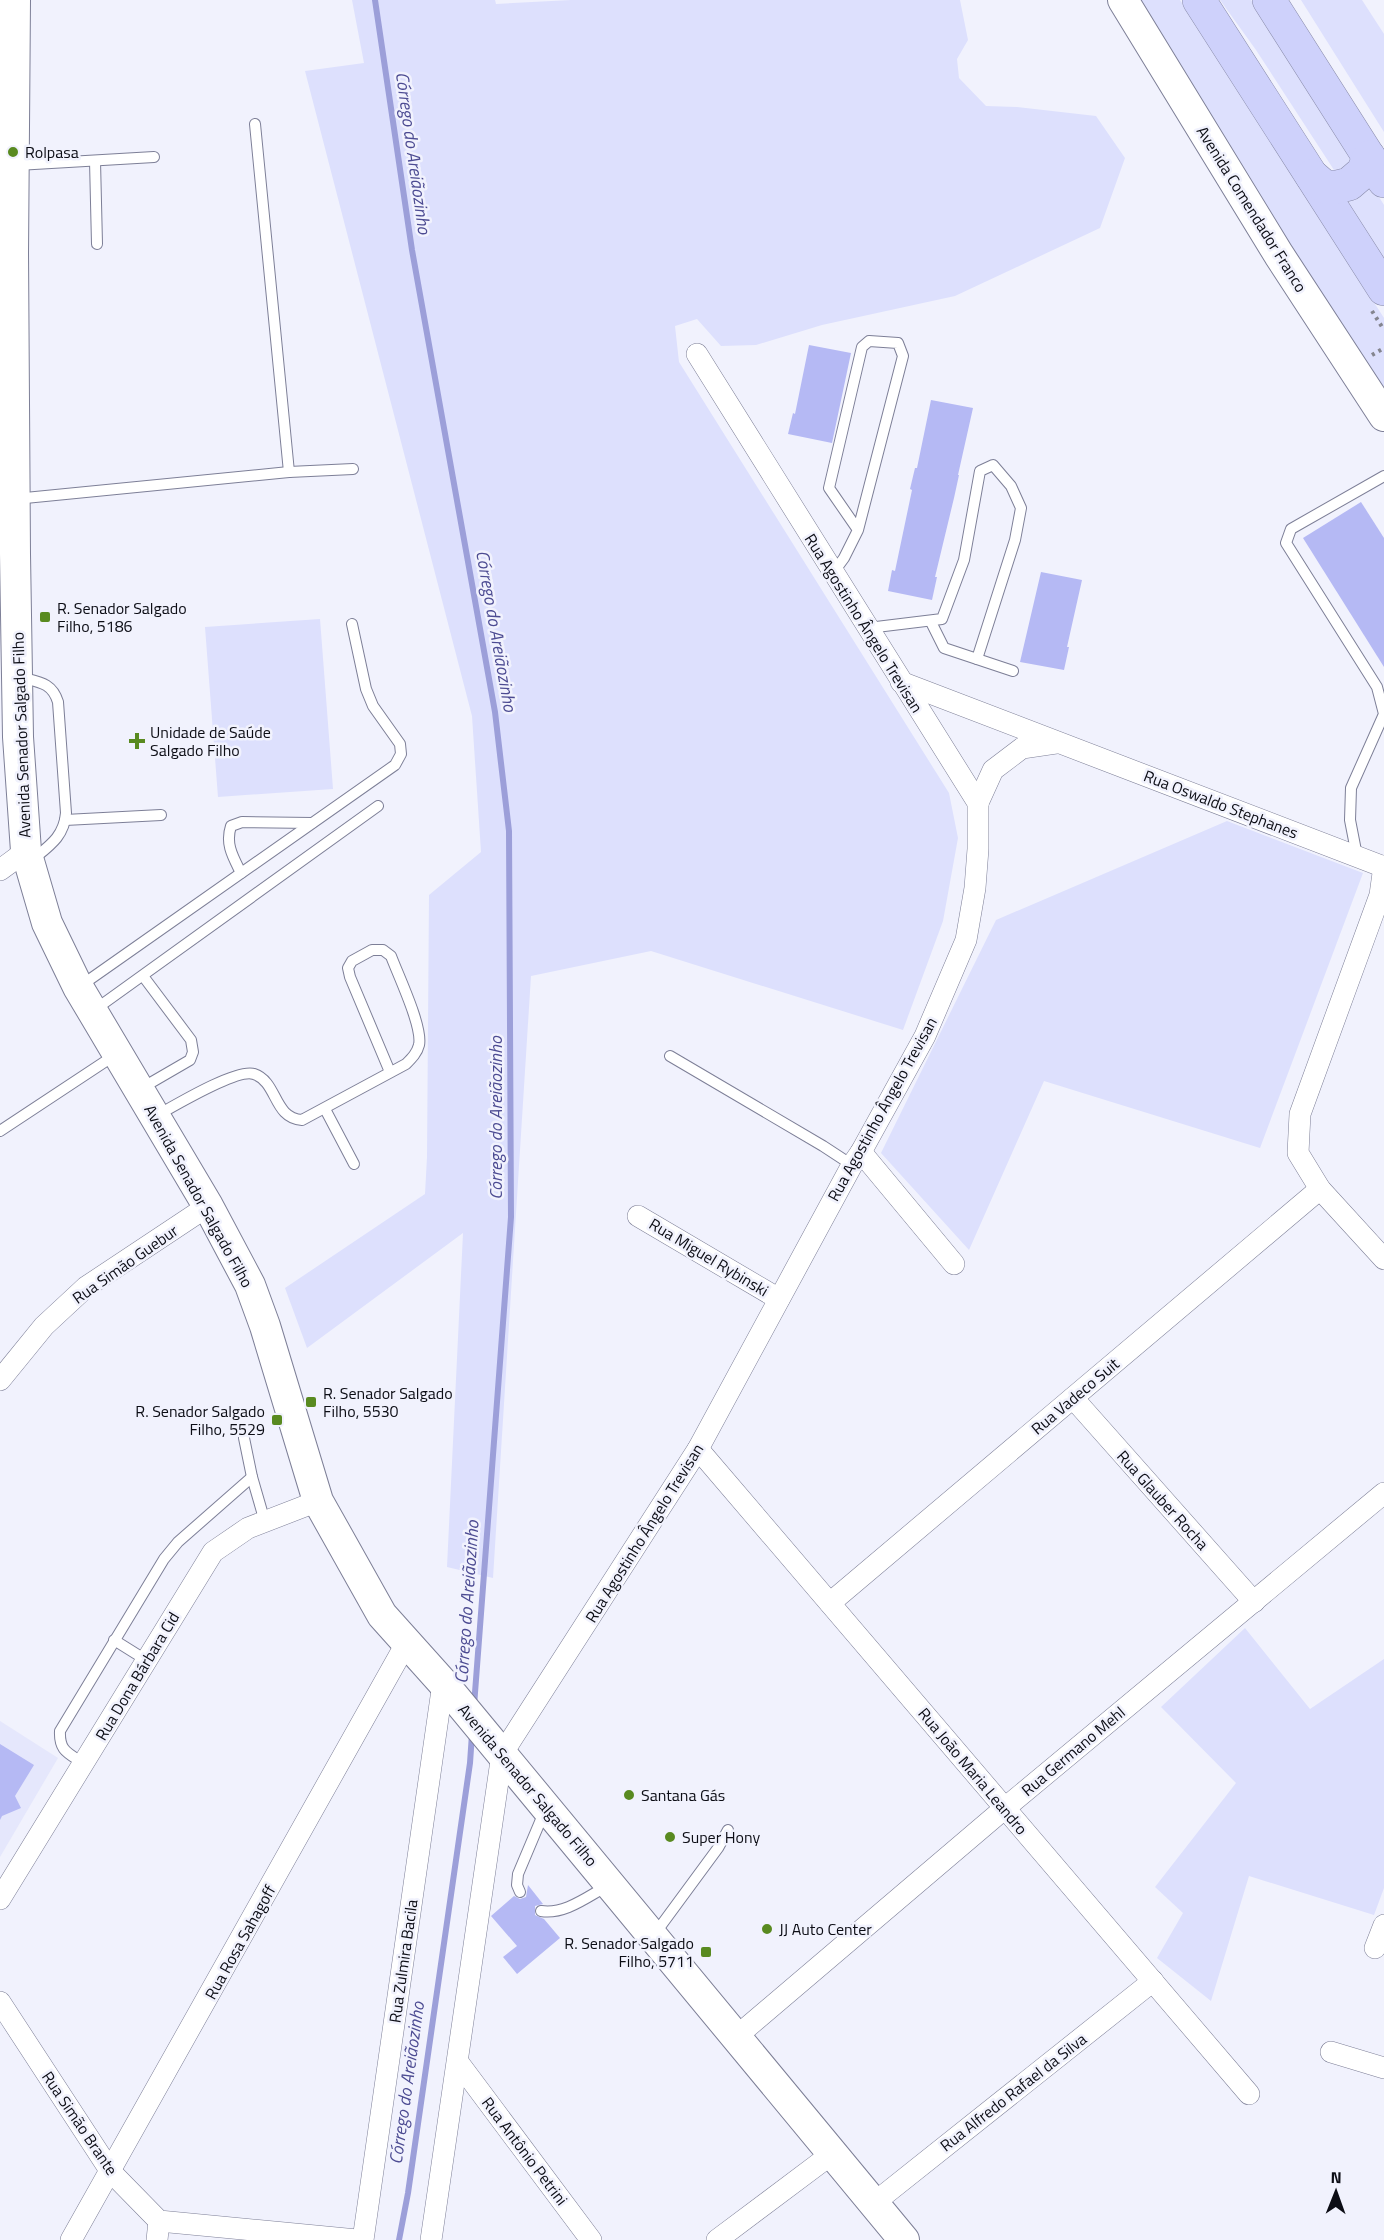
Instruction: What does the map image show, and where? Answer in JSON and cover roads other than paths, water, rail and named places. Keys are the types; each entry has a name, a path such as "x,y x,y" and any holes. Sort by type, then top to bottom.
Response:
{"highway":[{"path":"1199,0 1384,288"},
{"path":"1269,0 1376,169 1363,172 1349,184 1337,187 1325,187 1312,176"}],"main road":[{"name":"Avenida Senador Salgado Filho","path":"15,0 7,122 14,165 6,258 15,499 12,627 28,857 47,923 86,999 208,1206 249,1285 265,1326 318,1501 382,1615 472,1717 904,2240"},
{"name":"Avenida Comendador Franco","path":"1123,0 1280,255 1384,416"}],"street":[{"name":"Rua Agostinho Ângelo Trevisan","path":"502,1754 698,1449 925,1036 966,940 975,888 978,803 697,354"},
{"name":"Rua Oswaldo Stephanes","path":"901,682 1384,867"},
{"path":"978,803 993,770 1022,748 1059,742"},
{"path":"0,870 28,857"},
{"path":"1384,867 1380,895 1300,1114 1298,1153 1320,1189 1384,1259"},
{"path":"856,1159 954,1264"},
{"name":"Rua Vadeco Suit","path":"830,1603 1320,1189"},
{"name":"Rua Simão Guebur","path":"0,1380 44,1326 86,1287 208,1206"},
{"name":"Rua Miguel Rybinski","path":"638,1216 779,1299"},
{"name":"Rua Glauber Rocha","path":"1073,1398 1254,1602"},
{"name":"Rua João Maria Leandro","path":"698,1449 1249,2094"},
{"name":"Rua Germano Mehl","path":"737,2036 1005,1808 1384,1493"},
{"name":"Rua Dona Bárbara Cid","path":"0,1899 213,1552 248,1528 318,1501"},
{"name":"Rua Rosa Sahagoff","path":"72,2240 407,1642"},
{"name":"Rua Zulmira Bacila","path":"363,2240 443,1683"},
{"path":"431,2240 502,1754"},
{"path":"1375,1948 1384,1925"},
{"name":"Rua Alfredo Rafael da Silva","path":"874,2203 1153,1981"},
{"name":"Rua Simão Brante","path":"0,2002 111,2172 158,2230 357,2240"},
{"path":"1331,2052 1384,2067"},
{"name":"Rua Antônio Petrini","path":"458,2062 591,2240"},
{"path":"717,2240 833,2153"}],"lane":[{"path":"255,124 289,472"},
{"path":"14,165 154,157"},
{"path":"95,161 97,244"},
{"path":"833,573 844,558 858,530 903,356 898,343 869,341 862,346 829,488 858,530"},
{"path":"868,628 942,620 964,561 980,471 993,465 1011,486 1022,508 1015,540 977,659"},
{"path":"15,499 289,472 353,468"},
{"path":"1357,856 1350,820 1351,788 1384,714 1377,687 1286,543 1291,530 1383,480"},
{"path":"932,622 944,648 1013,671"},
{"path":"86,999 241,873 395,765 401,754 400,744 373,706 366,689 352,624"},
{"path":"17,676 46,685 54,692 58,702 65,820 63,831 57,840 28,857"},
{"path":"86,999 143,976 378,806"},
{"path":"65,820 161,815"},
{"path":"241,873 229,848 228,836 231,826 242,822 313,822"},
{"path":"155,1116 191,1096 240,1074 253,1073 264,1079 285,1113 293,1119 302,1120 406,1064 415,1056 420,1043 417,1022 391,956 383,950 372,950 352,961 348,968 390,1072"},
{"path":"139,1089 190,1060 193,1052 191,1040 143,976"},
{"path":"0,1131 118,1053"},
{"path":"670,1056 823,1146 856,1159"},
{"path":"325,1109 354,1164"},
{"path":"244,1438 265,1522"},
{"path":"83,1763 63,1750 60,1731 164,1559 177,1542 252,1477"},
{"path":"114,1640 146,1660"},
{"path":"520,1892 516,1885 518,1875 546,1807"},
{"path":"654,1935 718,1848 728,1830"},
{"path":"541,1911 552,1913 561,1911 610,1884"}],"waterway":[{"name":"Córrego do Areiãozinho","path":"375,0 412,250 495,712 509,831 511,1217 474,1706"},
{"name":"Córrego do Areiãozinho","path":"399,2240 408,2193 470,1763 472,1734"}],"place":[{"name":"Rolpasa","path":"13,152"},
{"name":"R. Senador Salgado Filho, 5186","path":"45,617"},
{"name":"Unidade de Saúde Salgado Filho","path":"137,741"},
{"name":"R. Senador Salgado Filho, 5530","path":"311,1402"},
{"name":"R. Senador Salgado Filho, 5529","path":"277,1420"},
{"name":"Santana Gás","path":"629,1795"},
{"name":"Super Hony","path":"670,1837"},
{"name":"JJ Auto Center","path":"767,1929"},
{"name":"R. Senador Salgado Filho, 5711","path":"706,1952"}]}
